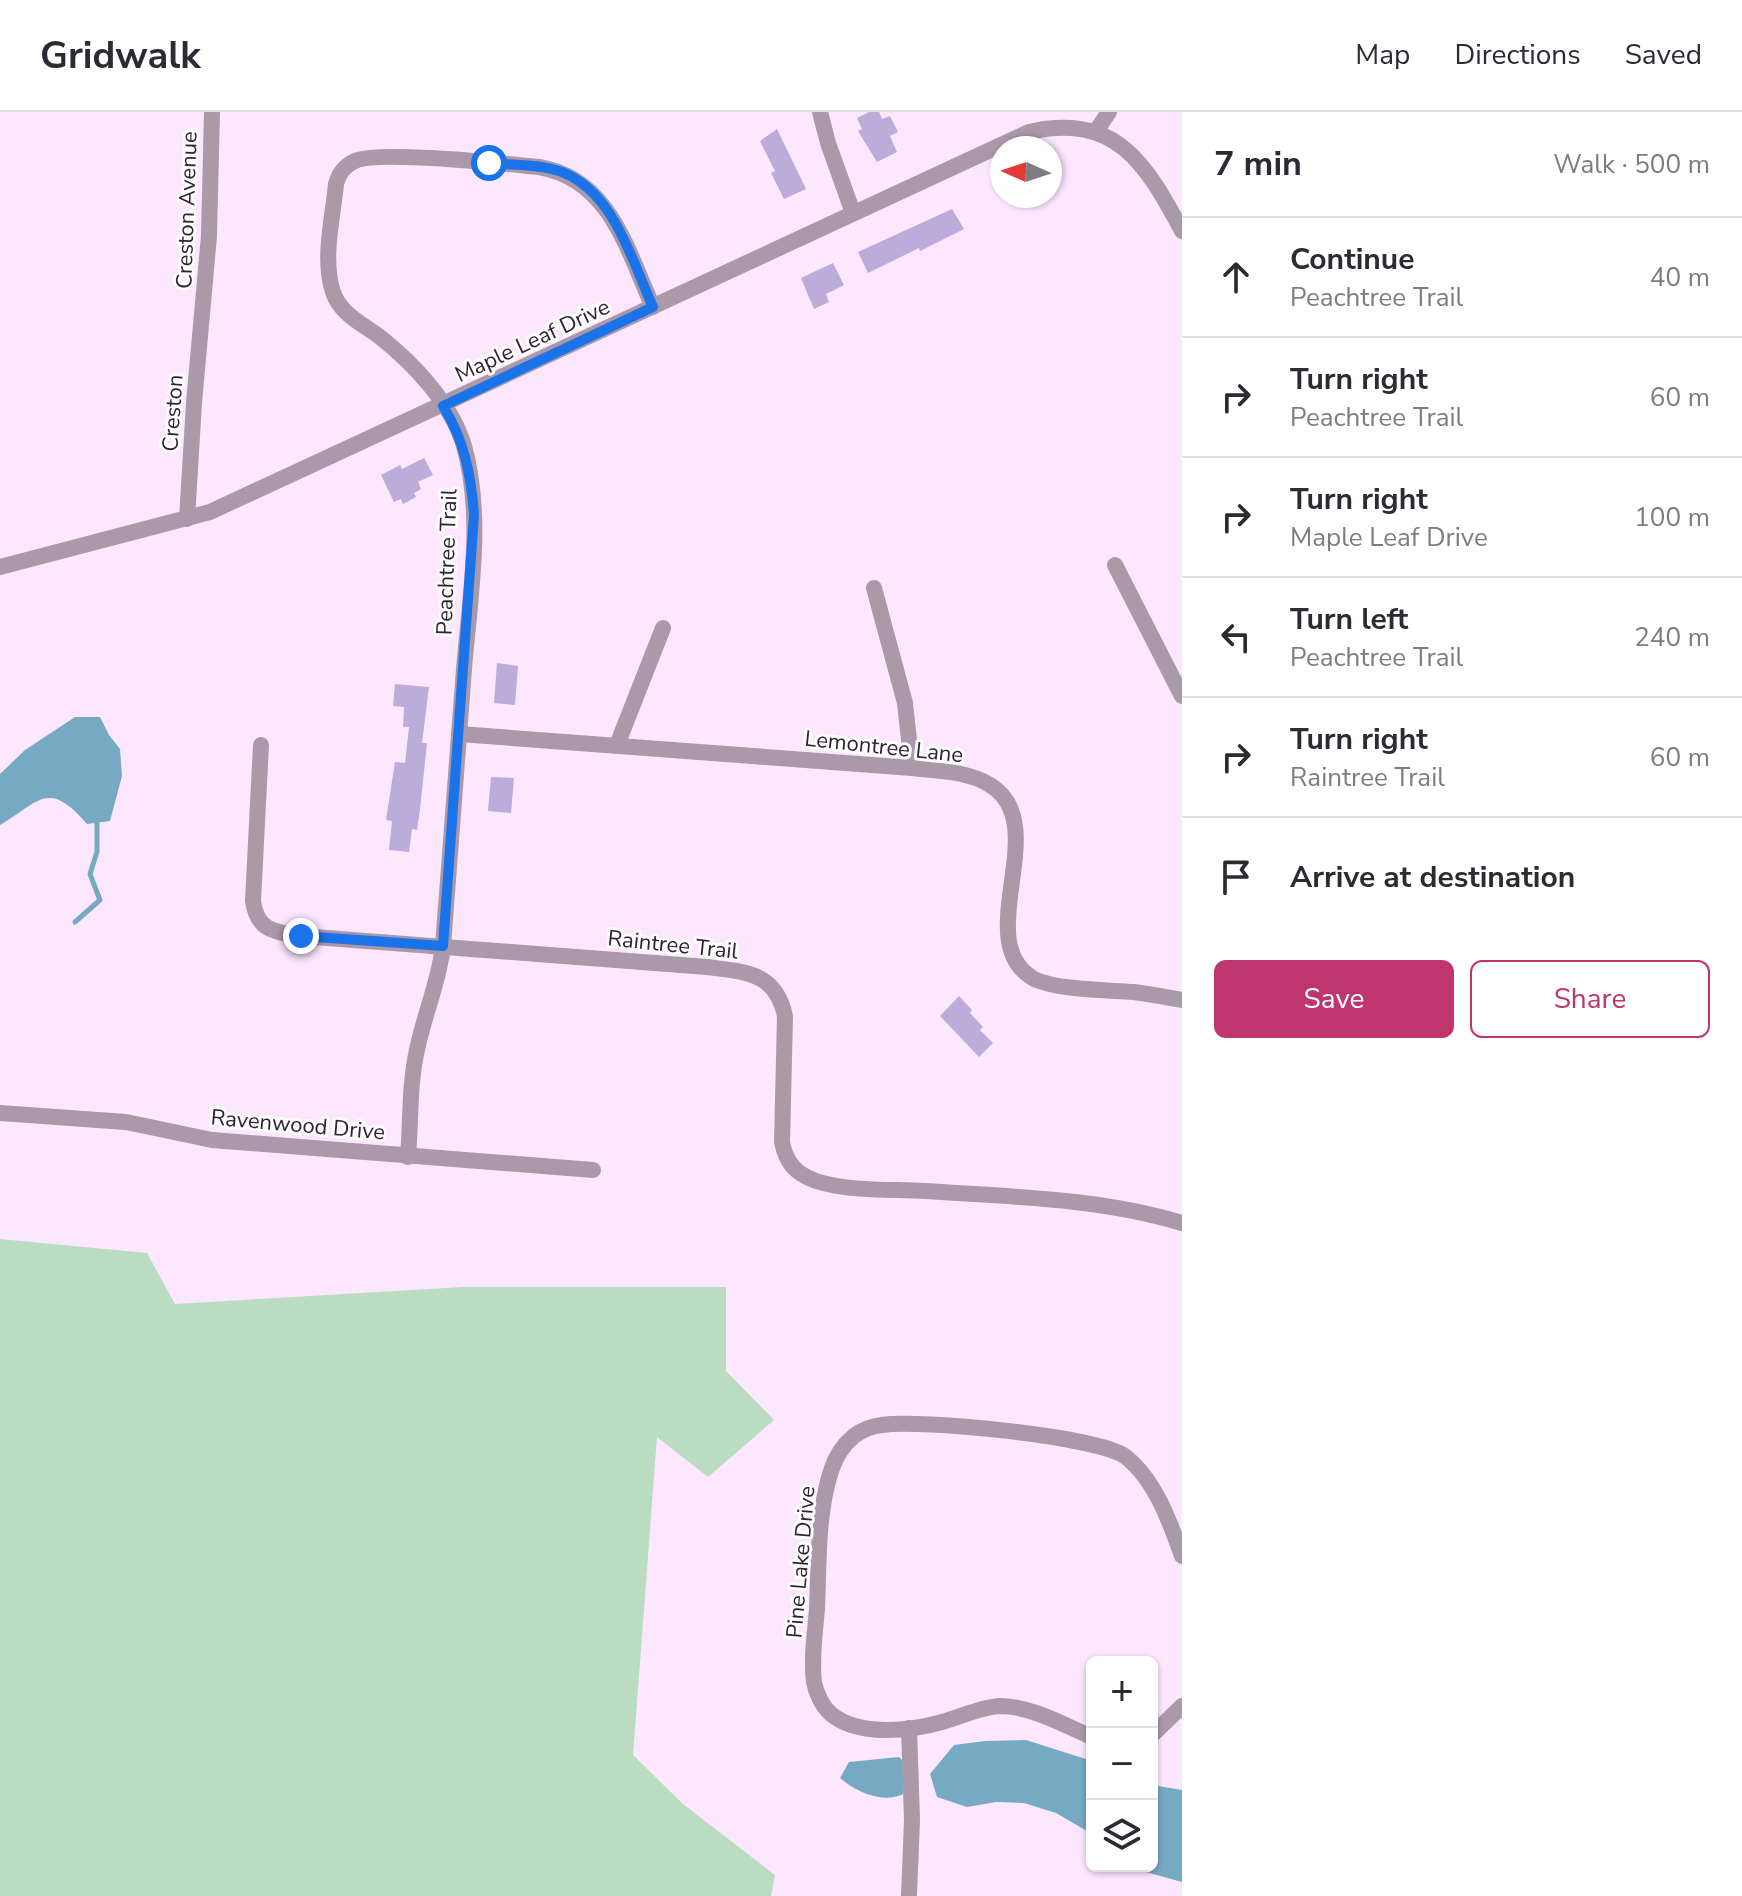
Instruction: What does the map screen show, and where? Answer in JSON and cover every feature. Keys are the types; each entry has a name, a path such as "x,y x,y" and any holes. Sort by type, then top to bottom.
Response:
{"street":[{"name":"Creston Avenue","path":"203,310 209,236 212,112"},
{"path":"820,112 853,213"},
{"path":"1109,112 1096,131 1124,147 1140,162 1156,182 1182,231"},
{"name":"Maple Leaf Drive","path":"0,567 210,512 1029,132 1065,126 1096,131"},
{"name":"Peachtree Trail","path":"408,1157 412,1074 432,1002 443,946 474,515 472,484 463,445 443,406 398,353 345,311 332,291 329,253 339,174 355,161 383,157 554,169 574,177 605,206 653,307"},
{"name":"Creston","path":"187,519 203,310"},
{"path":"1115,565 1182,696"},
{"path":"874,588 905,703 912,768"},
{"path":"617,745 663,628"},
{"name":"Lemontree Lane","path":"459,734 912,768 980,780 997,790 1009,805 1015,833 1010,942 1025,973 1037,981 1052,985 1182,1000"},
{"name":"Raintree Trail","path":"261,745 253,901 258,921 277,932 742,972 769,983 782,1002 785,1016 781,1123 785,1157 796,1171 815,1181 836,1186 1049,1199 1114,1206 1182,1223"},
{"name":"Ravenwood Drive","path":"0,1113 126,1122 212,1140 593,1170"},
{"name":"Pine Lake Drive","path":"1086,1735 1046,1718 1001,1706 909,1728 874,1728 839,1719 824,1706 814,1681 821,1530 826,1488 839,1454 856,1434 881,1425 936,1426 1042,1436 1113,1449 1135,1465 1149,1484 1181,1552"},
{"path":"1158,1729 1182,1706"},
{"path":"909,1728 912,1820 909,1896"}],"green space":[{"path":"0,1239 147,1253 175,1304 463,1287 726,1287 726,1371 774,1420 708,1477 657,1437 633,1755 683,1804 775,1875 771,1896 0,1896"}],"water":[{"path":"75,717 100,717 120,749 122,776 110,821 87,824 73,810 52,798 34,803 0,825 0,774 25,750"},
{"path":"1026,1740 1086,1759 1086,1830 1056,1813 1024,1803 996,1802 967,1807 937,1797 930,1774 954,1745"},
{"path":"899,1757 904,1762 903,1794 895,1797 870,1795 840,1778 849,1762"},
{"path":"1158,1786 1182,1790 1182,1882 1146,1872 1158,1872"}],"building":[{"path":"869,112 879,112 882,119 890,116 898,132 890,136 897,152 877,162 858,131 862,129 857,118"},
{"path":"777,129 806,189 784,199 760,141"},
{"path":"952,209 964,229 868,273 858,252"},
{"path":"833,263 844,285 826,294 829,302 814,309 801,278"},
{"path":"424,458 433,475 418,482 421,489 414,493 416,497 403,504 401,499 394,502 381,475"},
{"path":"497,663 518,666 515,705 494,703"},
{"path":"395,684 429,687 422,743 427,743 420,809 417,830 412,829 409,852 389,850 392,821 386,820 395,762 405,763 409,727 403,727 404,707 393,706"},
{"path":"491,777 514,778 511,813 488,811"},
{"path":"959,996 983,1027 980,1030 993,1043 979,1057 940,1016"}],"waterway":[{"path":"75,922 100,900 90,874 97,852 97,823"}],"route":[{"path":"301,936 443,946 474,515 472,484 463,445 443,406 653,307 605,206 582,183 554,169 489,163"}]}
